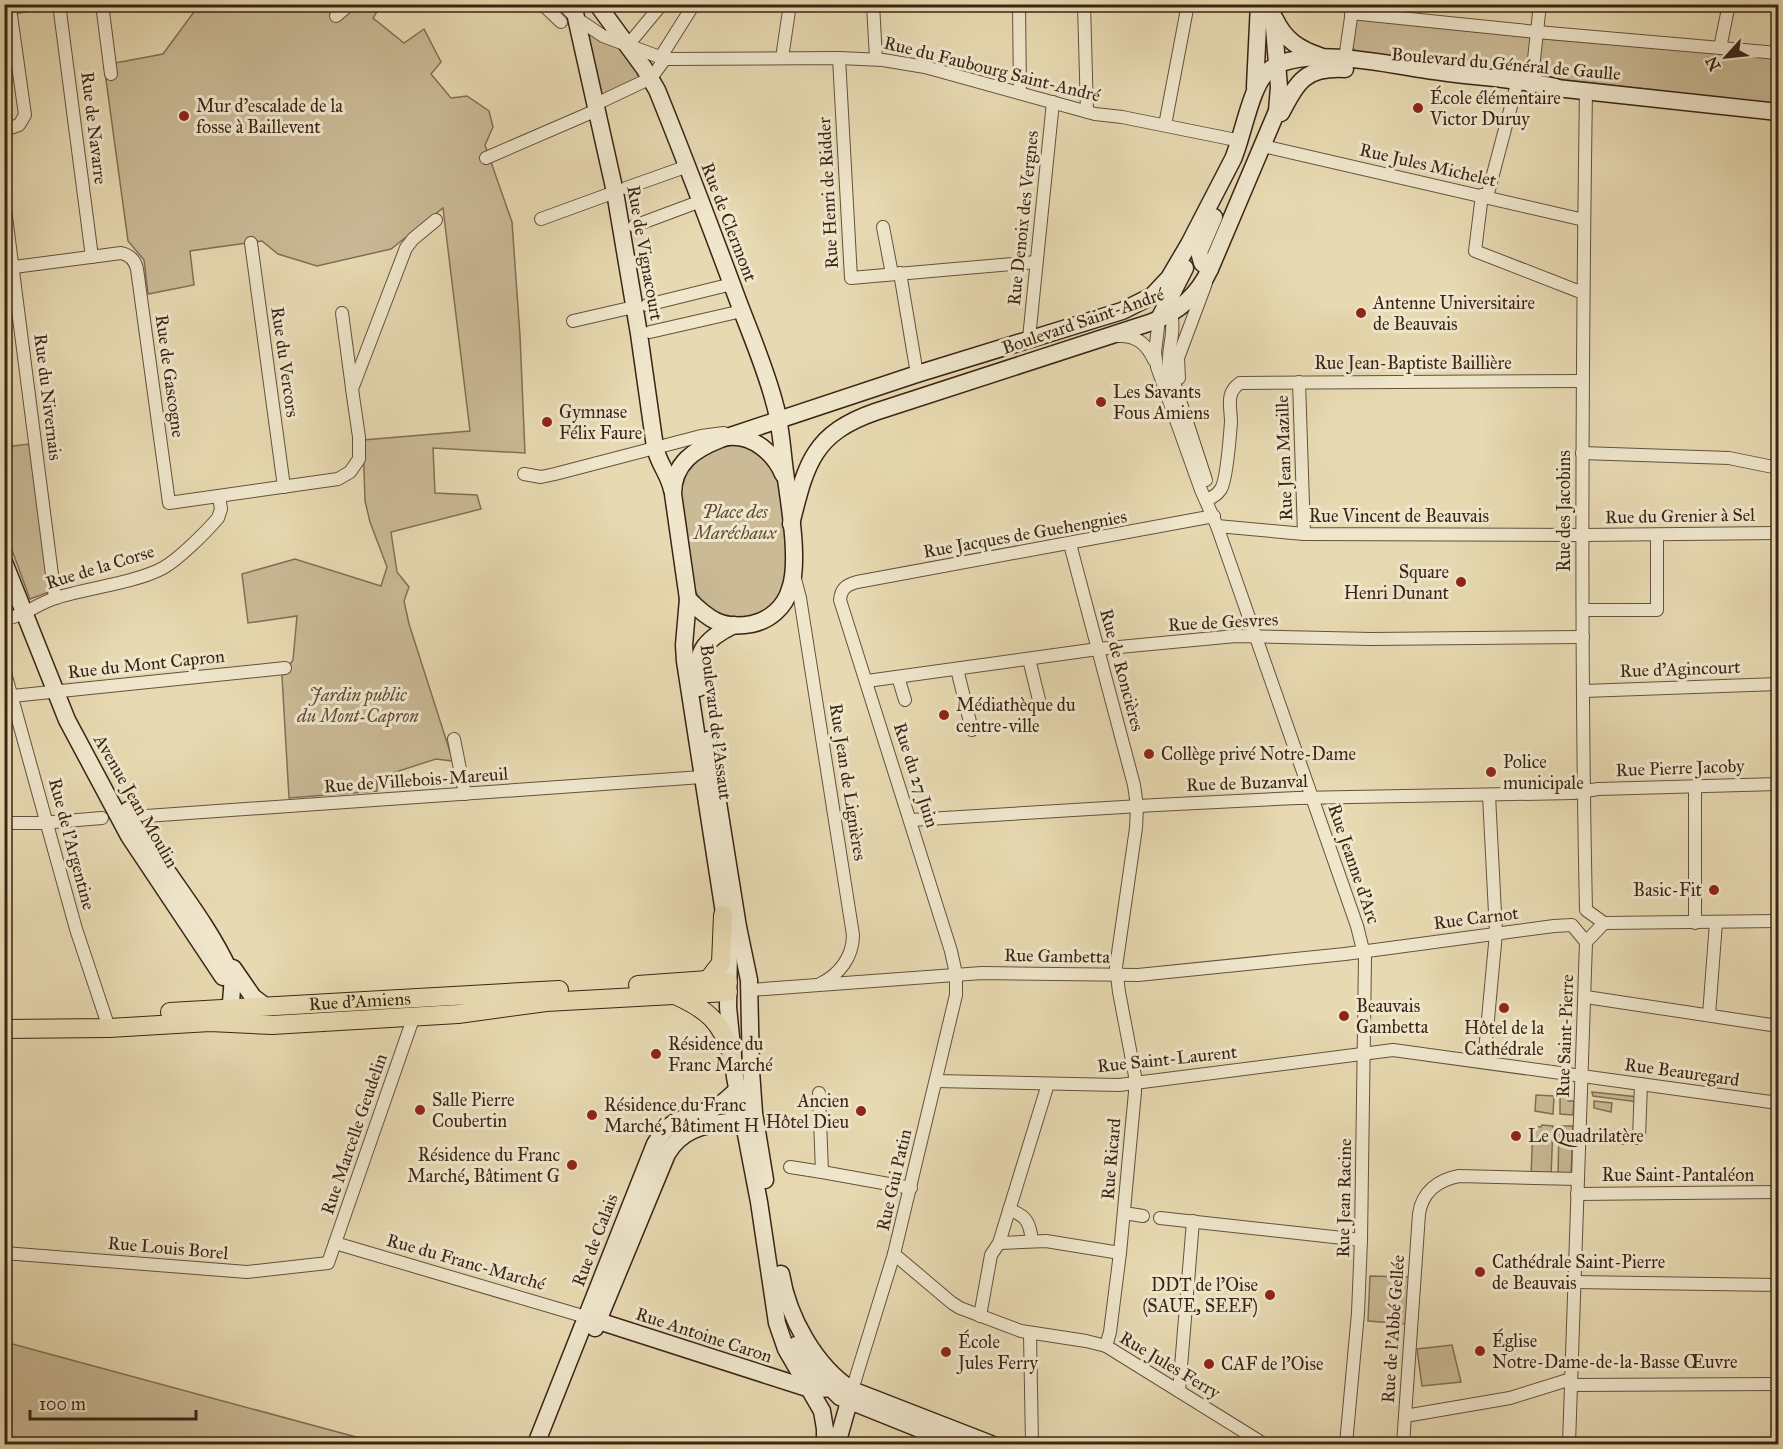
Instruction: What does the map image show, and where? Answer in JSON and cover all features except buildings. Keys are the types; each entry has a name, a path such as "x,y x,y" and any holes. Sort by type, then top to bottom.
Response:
{"main road":[{"name":"Rue de Clermont","path":"597,4 651,78 688,166 773,397 786,481"},
{"path":"1268,8 1291,42 1303,50 1345,64"},
{"path":"1254,94 1268,8"},
{"name":"Boulevard Saint-André","path":"791,524 805,473 820,447 836,430 864,416 1098,339 1187,302 1198,291 1210,269 1266,139 1278,103 1278,64 1268,8"},
{"name":"Rue de Vignacourt","path":"570,15 621,190 641,306 655,447 659,462 671,481 673,494"},
{"path":"1254,94 1263,76 1278,64 1327,58"},
{"name":"Boulevard du Général de Gaulle","path":"1266,139 1292,92 1306,76 1345,64 1775,112"},
{"name":"Boulevard Saint-André","path":"778,419 1029,338 1122,311 1144,300 1160,288 1173,272 1208,209 1241,141 1254,94"},
{"path":"1241,141 1266,139"},
{"path":"1210,269 1202,263 1199,252 1217,209 1233,159"},
{"path":"1144,300 1156,300 1166,312 1195,247 1208,209"},
{"name":"Boulevard de l'Assaut","path":"736,989 685,661 688,599 673,494 675,476 683,461 699,449 778,419"},
{"path":"688,599 708,618 719,622 734,625 759,622 774,613 786,599 794,573 786,481 776,460 761,447 744,438 721,439"},
{"name":"Avenue Jean Moulin","path":"4,562 33,635 59,691 132,817 219,950 265,1006"},
{"name":"Boulevard de l'Assaut","path":"734,625 718,634 704,646 697,670 736,989"},
{"name":"Avenue Jean Moulin","path":"59,691 67,720 124,827 223,977"},
{"path":"708,981 722,963 723,915"},
{"name":"Avenue Jean Moulin","path":"219,950 233,979 231,1005"},
{"name":"Rue d'Amiens","path":"265,1006 708,981 736,989"},
{"path":"732,1055 736,989"},
{"path":"736,989 744,1086 759,1202 780,1334 786,1349 823,1414 825,1444"},
{"name":"Rue d'Amiens","path":"107,1022 231,1005 488,1004 675,996 736,989"},
{"path":"675,996 696,1004 711,1016 724,1033 744,1086"},
{"name":"Rue d'Amiens","path":"9,1028 107,1022 210,1022 272,1025 468,1013 546,1002"},
{"path":"231,1005 236,1017 246,1024"},
{"name":"Rue de Calais","path":"547,1444 592,1318 617,1238 658,1139 675,1122 691,1114 720,1105 744,1086"},
{"path":"748,1117 782,1281 789,1308 801,1332 851,1396 957,1444"},
{"name":"Rue de Calais","path":"536,1444 670,1149 678,1139 694,1128 748,1117"},
{"path":"770,1268 777,1301 790,1335 808,1365 831,1389"},
{"name":"Rue Antoine Caron","path":"592,1318 810,1389 843,1388 851,1396"},
{"path":"837,1444 851,1396"},
{"path":"851,1396 991,1444"}],"street":[{"path":"4,130 19,125 25,116 10,8 34,4"},
{"name":"Rue de Navarre","path":"59,4 92,257"},
{"path":"102,4 111,74"},
{"path":"336,16 350,4"},
{"path":"542,4 570,15 603,36 628,45 663,4"},
{"path":"562,4 570,15"},
{"path":"486,158 597,107 651,78 694,4"},
{"path":"782,58 790,4"},
{"path":"873,4 876,59"},
{"path":"1019,4 1020,93"},
{"path":"1084,4 1087,112"},
{"path":"1540,4 1537,32 1524,84 1484,196 1474,251 1583,293"},
{"path":"1720,48 1729,4"},
{"path":"1165,125 1187,9"},
{"path":"1345,64 1352,9"},
{"name":"Boulevard du Général de Gaulle","path":"1352,9 1537,32 1779,53"},
{"path":"595,31 609,20"},
{"name":"Rue du Faubourg Saint-André","path":"628,45 663,58 876,59 924,68 1087,112 1241,141"},
{"name":"Rue Henri de Ridder","path":"839,58 851,278 896,273"},
{"name":"Rue des Jacobins","path":"1586,90 1581,535 1586,910"},
{"name":"Rue Denoix des Vergnes","path":"1029,338 1053,102"},
{"name":"Rue Jules Michelet","path":"1266,139 1584,220"},
{"path":"541,219 688,166"},
{"name":"Rue du Nivernais","path":"4,201 56,598"},
{"path":"634,226 701,201"},
{"path":"352,389 406,248 412,239 436,220"},
{"path":"883,227 896,273 917,374"},
{"name":"Rue du Vercors","path":"251,243 284,487"},
{"name":"Rue de Gascogne","path":"92,257 122,254 130,257 137,269 169,503 219,496"},
{"path":"14,267 92,257"},
{"path":"896,273 1036,262"},
{"path":"1187,420 1177,370 1178,358 1210,269"},
{"path":"573,321 732,284"},
{"path":"650,332 742,311"},
{"name":"Rue Jeanne d'Arc","path":"1166,312 1155,348 1157,367 1208,499"},
{"name":"Rue Jeanne d'Arc","path":"1166,312 1173,323 1169,363 1208,499 1364,951"},
{"path":"219,496 338,479 346,476 357,464 360,445 342,314"},
{"path":"1098,339 1122,336 1136,338 1148,348 1157,367"},
{"name":"Rue Jean-Baptiste Baillière","path":"1208,499 1221,489 1224,479 1230,427 1230,394 1237,385 1244,382 1582,381"},
{"name":"Rue Jean Mazille","path":"1299,382 1304,534"},
{"path":"524,474 541,477 701,436 740,432"},
{"path":"1582,453 1729,458 1779,468"},
{"name":"Rue de la Corse","path":"4,619 15,617 56,598 138,577 168,565 218,518 221,509 219,496"},
{"name":"Rue Vincent de Beauvais","path":"1215,521 1304,534 1581,535"},
{"name":"Rue Jacques de Guehengnies","path":"843,589 848,584 856,582 1215,521"},
{"name":"Rue du Grenier à Sel","path":"1581,535 1779,533"},
{"path":"1583,610 1657,610 1657,535"},
{"name":"Rue de Roncières","path":"1070,544 1134,785 1137,806 1136,828 1116,959 1116,975"},
{"name":"Rue Jean de Lignières","path":"794,573 801,604 853,935 851,951 844,963 831,977 819,984"},
{"name":"Rue du 27 Juin","path":"843,589 840,600 912,820 956,975"},
{"name":"Rue de Gesvres","path":"867,681 1072,653 1236,636 1371,639 1583,637"},
{"path":"1029,659 1040,704"},
{"name":"Rue du Mont Capron","path":"12,696 285,668"},
{"name":"Rue de l'Argentine","path":"4,669 76,929 107,1022"},
{"path":"957,669 972,730"},
{"path":"898,677 905,700"},
{"name":"Rue d'Agincourt","path":"1584,691 1779,684"},
{"path":"454,740 465,794"},
{"name":"Rue de Villebois-Mareuil","path":"132,817 702,777"},
{"name":"Rue Pierre Jacoby","path":"1584,792 1598,789 1779,784"},
{"path":"1695,786 1695,923"},
{"name":"Rue de Buzanval","path":"912,820 1313,798 1584,792"},
{"path":"1484,1062 1496,933 1489,795"},
{"path":"4,823 48,823 102,818"},
{"path":"1604,924 1586,942 1572,925 1586,910 1604,924 1779,921"},
{"path":"1709,1015 1716,922"},
{"name":"Rue Carnot","path":"1364,951 1572,925"},
{"name":"Rue Saint-Pierre","path":"1569,1444 1581,1076 1586,997 1586,942"},
{"name":"Rue Gambetta","path":"736,989 956,975 1150,974 1364,951"},
{"name":"Rue Jean Racine","path":"1346,1444 1358,1313 1361,1240 1366,972 1364,951"},
{"name":"Rue Gui Patin","path":"851,1396 894,1254 911,1188 956,995 956,975"},
{"name":"Rue Ricard","path":"1106,1346 1110,1332 1120,1253 1135,1083 1116,975"},
{"path":"1586,997 1779,1026"},
{"name":"Rue Marcelle Geudelin","path":"328,1263 414,1016"},
{"name":"Rue Saint-Laurent","path":"936,1081 1110,1085 1398,1050 1484,1062"},
{"name":"Rue Beauregard","path":"1484,1062 1779,1103"},
{"path":"980,1316 991,1255 999,1243 1048,1084"},
{"path":"1579,1137 1639,1138 1641,1084"},
{"path":"819,1093 822,1172"},
{"path":"790,1167 911,1188"},
{"name":"Rue de l'Abbé Gellée","path":"1403,1444 1416,1243 1422,1200 1429,1191 1445,1180 1465,1176 1578,1179"},
{"name":"Rue Saint-Pantaléon","path":"1577,1194 1779,1192"},
{"path":"1009,1210 1021,1214 1028,1221 1032,1241"},
{"path":"1124,1214 1143,1216"},
{"path":"1160,1218 1361,1240"},
{"path":"1179,1391 1193,1221"},
{"path":"999,1243 1046,1241 1120,1253"},
{"name":"Rue du Franc-Marché","path":"335,1243 592,1318"},
{"name":"Rue Louis Borel","path":"4,1253 247,1272 328,1263"},
{"name":"Rue Jules Ferry","path":"894,1254 952,1303 1030,1334 1086,1341 1106,1346 1264,1444"},
{"path":"1574,1282 1779,1285"},
{"path":"1030,1334 1032,1444"},
{"path":"1405,1416 1509,1398 1571,1382 1779,1384"}],"green space":[{"name":"Jardin public du Mont-Capron","path":"331,4 344,12 353,5 381,5 373,18 404,43 424,29 441,62 431,74 451,98 467,96 489,111 493,127 485,145 512,222 525,453 433,448 435,493 477,495 481,509 391,532 397,572 409,587 404,601 409,624 453,761 436,759 377,778 377,791 289,798 282,676 293,660 297,616 248,623 242,574 295,559 381,586 387,567 370,522 365,501 363,440 470,431 443,208 391,249 317,266 278,254 262,241 190,251 194,285 148,294 144,260 128,241 104,65 163,54 199,5"},
{"path":"1355,19 1547,39 1778,58 1778,104 1548,78 1526,66 1408,53 1406,58 1355,51 1351,44"},
{"path":"589,34 622,48 640,74 638,79 601,97 586,38"},
{"name":"Place des Maréchaux","path":"735,442 762,453 775,473 784,505 787,539 786,573 779,597 770,608 746,618 722,615 711,609 701,600 694,588 686,546 681,495 684,473 693,461 706,453"},
{"path":"29,444 49,592 30,599 5,531 5,447"},
{"path":"1592,1092 1638,1097 1638,1102 1593,1096"},
{"path":"1536,1095 1554,1096 1553,1114 1535,1111"},
{"path":"1560,1096 1568,1097 1568,1101 1574,1101 1573,1115 1560,1114"},
{"path":"1594,1101 1612,1103 1611,1112 1594,1108"},
{"path":"1542,1125 1553,1126 1551,1177 1531,1176 1533,1126 1541,1127"},
{"path":"1559,1126 1573,1126 1571,1177 1558,1177"},
{"path":"1370,1276 1409,1277 1406,1324 1368,1321"},
{"path":"5,1342 382,1444 5,1444"},
{"path":"1452,1345 1461,1382 1422,1386 1417,1349"}],"place":[{"name":"École élémentaire Victor Duruy","path":"1418,108"},
{"name":"Mur d'escalade de la fosse à Baillevent","path":"184,116"},
{"name":"Antenne Universitaire de Beauvais","path":"1361,313"},
{"name":"Les Savants Fous Amiens","path":"1101,402"},
{"name":"Gymnase Félix Faure","path":"547,422"},
{"name":"Square Henri Dunant","path":"1461,582"},
{"name":"Médiathèque du centre-ville","path":"944,715"},
{"name":"Collège privé Notre-Dame","path":"1149,754"},
{"name":"Police municipale","path":"1491,772"},
{"name":"Basic-Fit","path":"1714,890"},
{"name":"Hôtel de la Cathédrale","path":"1504,1008"},
{"name":"Beauvais Gambetta","path":"1344,1016"},
{"name":"Résidence du Franc Marché","path":"656,1054"},
{"name":"Salle Pierre Coubertin","path":"420,1110"},
{"name":"Ancien Hôtel Dieu","path":"861,1111"},
{"name":"Résidence du Franc Marché, Bâtiment H","path":"592,1115"},
{"name":"Le Quadrilatère","path":"1516,1136"},
{"name":"Résidence du Franc Marché, Bâtiment G","path":"572,1165"},
{"name":"Cathédrale Saint-Pierre de Beauvais","path":"1480,1272"},
{"name":"DDT de l'Oise (SAUE, SEEF)","path":"1270,1295"},
{"name":"Église Notre-Dame-de-la-Basse Œuvre","path":"1480,1351"},
{"name":"École Jules Ferry","path":"946,1352"},
{"name":"CAF de l'Oise","path":"1209,1364"}]}
